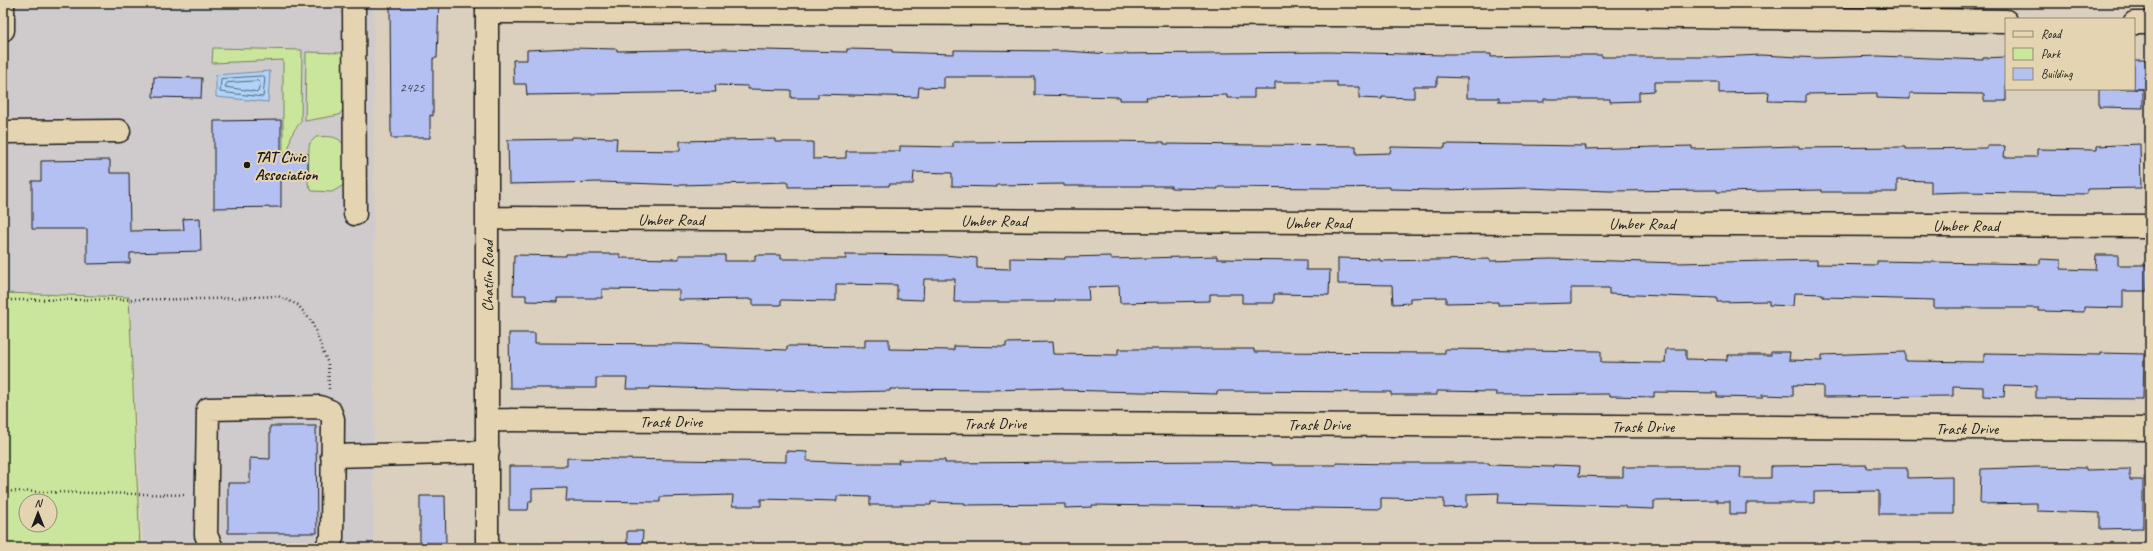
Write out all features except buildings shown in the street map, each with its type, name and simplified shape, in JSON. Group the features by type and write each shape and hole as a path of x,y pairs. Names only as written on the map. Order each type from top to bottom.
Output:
{"street":[{"path":"3,3 3,30"},
{"path":"354,3 355,214"},
{"path":"487,8 1599,10 2005,21"},
{"name":"Chatlin Road","path":"487,8 487,548"},
{"path":"2135,23 2150,23"},
{"path":"3,132 119,131"},
{"name":"Umber Road","path":"487,218 2150,226"},
{"path":"212,548 206,535 208,409 320,407 330,411 333,419 332,538 326,548"},
{"name":"Trask Drive","path":"488,420 2150,429"},
{"path":"332,456 488,452"}],"path":[{"path":"3,300 278,296 298,305 312,322 328,364 330,411"},
{"path":"3,491 207,495"}],"shaded area":[{"path":"3,3 374,3 374,548 144,548 129,297 3,293"}],"green space":[{"path":"1557,3 1704,3 1704,9 1557,5"},
{"path":"213,48 302,50 301,122 295,129 292,136 289,152 283,152 283,60 212,63"},
{"path":"306,52 345,53 345,107 339,115 305,121"},
{"path":"316,137 336,138 340,140 344,147 344,185 332,192 312,191 308,184 309,147 310,143"},
{"path":"3,293 129,297 140,548 3,548"}],"water":[{"path":"270,71 268,102 216,97 216,75"}],"place":[{"name":"TAT Civic Association","path":"247,165"}]}
